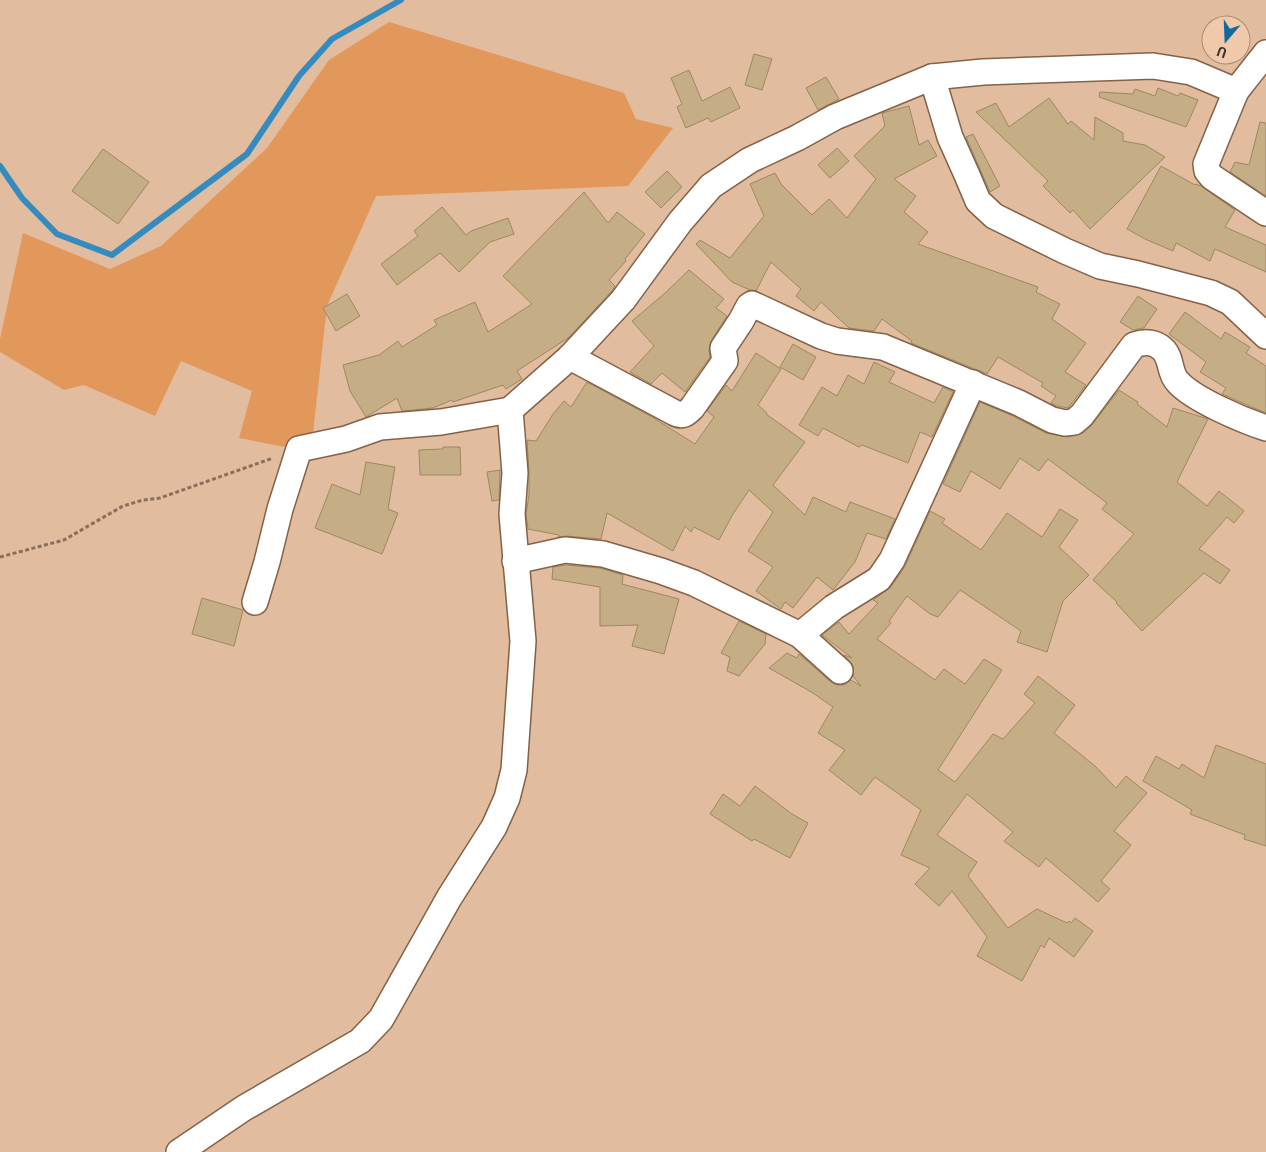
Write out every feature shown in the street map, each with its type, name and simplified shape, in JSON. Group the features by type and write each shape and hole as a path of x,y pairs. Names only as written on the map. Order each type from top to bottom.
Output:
{"street":[{"path":"1266,53 1236,91 1206,164 1207,171 1212,177 1266,213"},
{"path":"255,602 299,449 346,439 380,428 441,422 510,410 570,357 623,300 680,222 711,186 750,160 797,138 835,117 932,77 983,72 1153,66 1191,72 1236,91"},
{"path":"932,77 950,137 966,175 978,200 994,216 1100,266 1211,293 1230,302 1266,336"},
{"path":"570,357 679,416 692,408 725,361 723,348 752,304 821,336 837,341 883,347 973,383 1052,420 1065,423 1074,422 1082,415 1134,345 1146,342 1160,347 1169,356 1175,379 1184,389 1237,417 1266,428"},
{"path":"800,635 834,606 879,579 886,570 973,383"},
{"path":"179,1152 244,1108 360,1041 380,1019 449,898 494,827 507,798 514,770 523,641 512,514 514,473 510,410"},
{"path":"515,561 565,550 603,554 694,582 800,635 840,671"}],"path":[{"path":"0,557 64,540 123,506 143,500 160,498 299,449"}],"shaded area":[{"path":"389,22 624,93 636,119 673,128 628,186 376,196 327,306 311,452 239,438 252,391 181,361 155,416 84,385 64,390 0,352 0,339 23,233 110,269 161,246 267,148 329,60"}],"building":[{"path":"754,54 772,59 762,90 745,85"},
{"path":"689,70 702,101 730,87 740,108 711,122 708,118 686,128 677,107 682,104 671,78"},
{"path":"826,77 839,99 818,110 806,88"},
{"path":"1158,88 1178,96 1180,93 1198,100 1186,127 1099,97 1100,92 1133,94 1135,89 1155,96"},
{"path":"1049,98 1068,124 1071,121 1094,140 1095,117 1123,133 1123,141 1145,145 1165,157 1090,229 1073,210 1070,213 1043,186 1048,181 976,112 996,103 1009,127"},
{"path":"909,106 919,145 928,140 937,156 894,179 916,196 904,212 928,232 918,244 1038,287 1036,292 1060,304 1052,319 1086,343 1065,372 1086,385 1068,408 1051,403 1056,396 1041,386 1043,383 998,357 987,374 911,343 912,341 882,319 874,331 849,328 821,302 814,311 796,296 801,289 771,262 756,291 750,290 732,282 696,244 700,240 730,258 764,216 750,184 775,173 781,184 812,215 829,199 847,218 876,179 854,156 885,126 882,113"},
{"path":"1260,122 1266,123 1266,196 1230,172 1235,162 1249,165"},
{"path":"973,134 1000,186 990,192 966,137"},
{"path":"837,148 849,161 830,178 818,165"},
{"path":"103,149 149,182 118,224 72,191"},
{"path":"1161,166 1195,185 1201,186 1235,210 1225,227 1266,245 1266,272 1215,249 1210,261 1176,243 1173,251 1127,229"},
{"path":"667,171 682,187 661,208 645,192"},
{"path":"584,192 608,223 617,212 645,234 625,259 626,261 609,280 615,286 612,291 568,338 517,371 522,379 506,389 503,385 453,402 452,400 433,408 402,411 397,398 366,417 350,391 343,365 379,355 398,341 402,347 437,325 434,320 475,302 488,332 532,304 503,276"},
{"path":"442,207 466,235 471,231 508,218 514,234 490,242 459,272 440,253 397,285 381,264 418,236 414,231"},
{"path":"689,270 724,299 716,308 727,316 711,341 710,357 685,392 662,373 651,384 630,372 654,346 632,321"},
{"path":"347,294 360,316 336,331 323,308"},
{"path":"1138,296 1157,309 1144,328 1133,330 1120,322"},
{"path":"1185,312 1221,339 1225,332 1250,347 1246,353 1266,366 1266,413 1222,394 1226,388 1200,372 1206,362 1169,334"},
{"path":"793,344 816,357 803,380 780,367"},
{"path":"756,353 781,369 758,405 766,414 805,442 773,485 805,515 813,497 846,512 850,502 895,519 886,539 867,533 855,562 833,590 817,577 793,608 785,602 781,609 756,591 773,567 748,551 773,512 749,490 719,540 694,527 691,532 685,526 673,551 607,513 601,539 558,537 559,535 528,529 526,514 529,495 527,440 536,441 553,414 564,401 571,407 587,382 652,417 695,444 714,417 707,411 726,385 732,391"},
{"path":"874,362 895,372 889,382 934,403 943,387 953,392 932,437 920,432 908,463 862,445 859,447 823,428 818,436 799,425 822,387 837,396 848,375 864,384"},
{"path":"1119,390 1138,402 1137,404 1167,427 1173,408 1208,419 1177,482 1207,506 1219,491 1244,511 1234,523 1227,517 1199,549 1230,570 1220,584 1204,573 1142,631 1117,602 1093,580 1134,534 1102,509 1107,503 1048,459 1039,471 1020,458 1000,489 971,471 960,492 943,484 980,402 1046,433 1067,437 1083,433 1091,426"},
{"path":"443,447 460,447 461,475 420,475 419,450 443,449"},
{"path":"366,462 395,467 388,509 398,513 382,554 315,528 332,484 360,495"},
{"path":"500,470 499,500 492,501 487,472"},
{"path":"1060,509 1078,520 1059,547 1089,575 1063,601 1047,652 1017,642 1021,631 960,590 938,617 930,614 907,596 889,621 891,623 877,639 935,680 944,669 965,684 984,659 1002,670 938,770 955,782 993,734 1003,739 1035,703 1024,694 1038,676 1075,705 1054,733 1095,766 1116,788 1126,776 1147,793 1114,831 1131,845 1101,881 1110,889 1098,902 1046,858 1039,867 1004,841 1013,832 967,794 937,835 977,862 968,876 1008,928 1037,909 1067,923 1069,921 1071,923 1075,918 1093,931 1074,957 1049,938 1044,948 1041,945 1022,981 977,956 987,937 952,891 939,906 915,884 930,868 901,855 921,810 875,777 861,795 829,770 845,750 818,733 833,707 813,693 769,668 787,653 797,658 799,654 831,682 837,685 844,685 851,680 861,686 853,676 853,666 844,655 852,658 822,635 839,622 849,634 878,603 873,600 891,587 904,568 930,511 945,519 942,523 981,550 1007,513 1042,537"},
{"path":"566,565 600,568 623,575 622,584 679,599 664,654 632,646 638,625 600,626 600,587 552,579 553,567"},
{"path":"202,598 243,610 234,646 192,634"},
{"path":"739,621 766,634 765,644 739,676 727,671 730,657 721,653"},
{"path":"1216,745 1266,764 1266,846 1244,839 1245,835 1190,814 1192,810 1143,781 1156,756 1179,769 1182,764 1204,778"},
{"path":"755,786 792,814 808,823 790,858 754,839 752,841 710,814 723,794 740,806"}],"waterway":[{"path":"0,166 22,198 57,234 112,255 247,154 299,76 332,39 401,0"}]}
